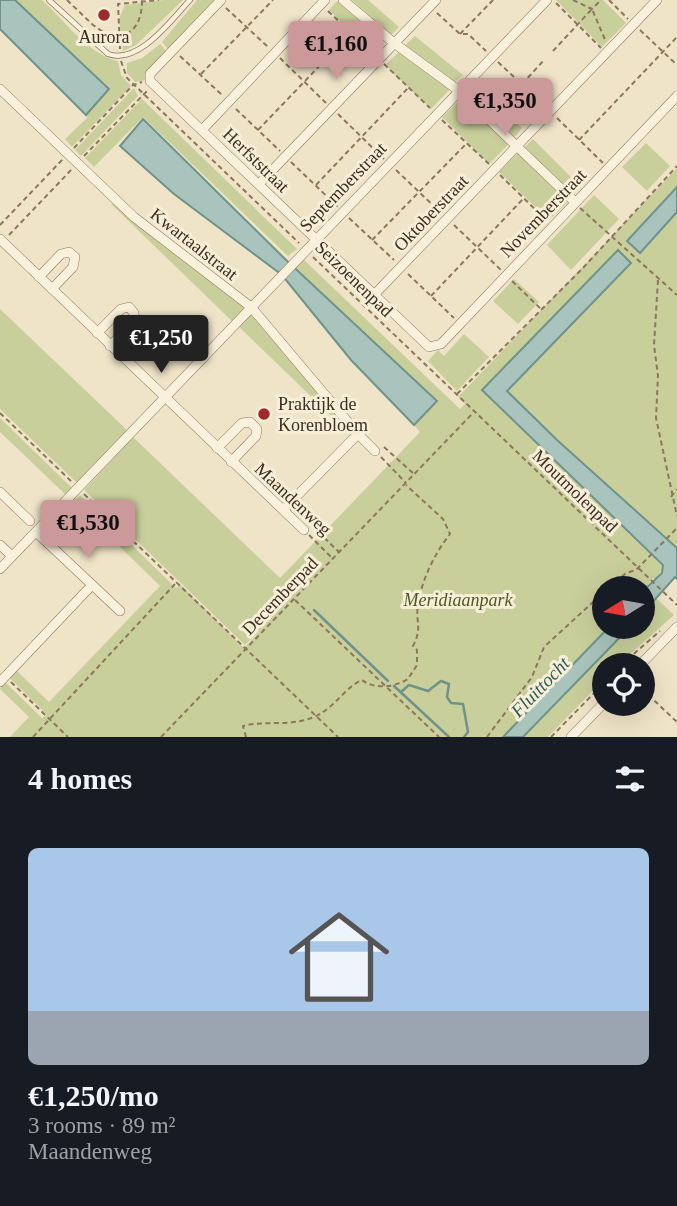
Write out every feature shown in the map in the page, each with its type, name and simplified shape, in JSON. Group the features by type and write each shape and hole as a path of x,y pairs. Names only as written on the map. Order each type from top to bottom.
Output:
{"street":[{"path":"202,130 325,0"},
{"path":"343,0 394,43 458,90 519,145 575,202"},
{"name":"Septemberstraat","path":"0,569 547,0"},
{"name":"Oktoberstraat","path":"373,296 657,0"},
{"path":"173,49 220,1"},
{"path":"259,184 433,3"},
{"name":"Herfststraat","path":"173,49 150,74 150,81 424,345 431,348"},
{"name":"Kwartaalstraat","path":"0,89 134,217 251,307 375,451"},
{"name":"Novemberstraat","path":"431,348 441,344 677,96"},
{"name":"Maandenweg","path":"0,239 304,530"},
{"path":"39,277 61,254 69,252 75,257 73,267 52,289"},
{"path":"97,333 121,309 128,307 134,313 135,321 110,346"},
{"name":"Maandenweg","path":"217,448 242,423 250,422 257,429 256,436 231,462"},
{"path":"284,509 358,433"},
{"path":"2,497 30,521"},
{"path":"36,532 120,611"},
{"path":"0,545 12,556"},
{"path":"3,679 92,585"},
{"path":"652,653 677,627"},
{"path":"571,737 592,715"}],"lane":[{"path":"49,0 108,54 120,56 142,48 190,0"}],"path":[{"path":"67,0 94,24 118,40 129,33 138,22 142,1"},
{"path":"118,2 159,0"},
{"path":"201,75 273,0"},
{"path":"460,34 493,0"},
{"path":"553,0 608,52"},
{"path":"573,0 592,9 608,52"},
{"path":"553,51 601,0"},
{"path":"609,0 677,65"},
{"path":"220,1 542,310"},
{"name":"Seizoenenpad","path":"118,2 118,40 127,78 457,395"},
{"path":"433,3 460,34 468,34 608,168"},
{"path":"89,30 94,24"},
{"path":"258,130 352,33"},
{"path":"579,140 677,37"},
{"path":"173,49 460,324"},
{"path":"522,84 545,59"},
{"path":"315,185 409,87"},
{"path":"372,240 466,143"},
{"path":"457,395 542,310 677,166"},
{"path":"431,296 524,198"},
{"path":"575,202 677,295"},
{"path":"658,280 654,345 658,376 656,418 677,516"},
{"name":"Moutmolenpad","path":"457,395 677,605"},
{"name":"Decemberpad","path":"161,737 474,411"},
{"path":"0,412 338,737"},
{"path":"246,737 243,726 258,722 294,724 316,716 344,696 349,686 362,680 371,687 405,682 417,665 416,650 413,646 420,632 417,607 431,566 450,534 443,519 375,451"},
{"path":"671,497 677,489"},
{"path":"623,576 638,568 677,528"},
{"name":"Maandenweg","path":"304,530 333,559"},
{"path":"33,737 176,582"},
{"path":"294,599 439,737"},
{"path":"487,737 531,677 544,647 592,603"},
{"path":"635,653 661,631"},
{"path":"3,679 68,737"},
{"path":"551,737 592,695"},
{"path":"655,702 677,723"}],"green space":[{"path":"15,0 42,0 77,36 97,52 118,61 121,75 131,86 72,147 65,139 87,118 86,115 108,89"},
{"path":"183,0 136,45 123,51 119,19 125,5"},
{"path":"197,0 214,0 168,49 162,42"},
{"path":"352,0 368,0 399,27 391,35"},
{"path":"556,0 603,0 626,23 602,47"},
{"path":"337,1 384,42 373,53 329,10"},
{"path":"415,36 463,75 454,83 405,45"},
{"path":"160,44 167,52 147,72 146,80 135,82 127,73 127,63 142,58"},
{"path":"399,52 450,89 431,109 385,65"},
{"path":"476,85 522,128 515,137 467,92"},
{"path":"134,88 138,96 81,156 75,150"},
{"path":"142,99 297,249 288,256 143,117 94,167 85,158"},
{"path":"461,99 510,143 489,164 442,117"},
{"path":"533,139 581,187 573,195 525,147"},
{"path":"646,143 670,166 647,191 622,167"},
{"path":"520,151 568,202 549,220 499,172"},
{"name":"Meridiaanpark","path":"677,168 677,552 655,579 655,576 592,576 592,639 597,639 503,737 10,737 29,717 0,689 4,681 42,718 47,715 8,676 15,669 49,702 160,586 73,501 80,495 176,588 180,584 244,648 267,624 245,645 84,490 133,437 280,578 420,432 414,425 437,401 294,267 302,258 460,409 465,404 458,397"},
{"path":"594,195 619,219 571,270 547,245"},
{"path":"114,203 243,305 243,310 234,323 111,204"},
{"path":"514,279 539,302 518,324 493,301"},
{"path":"0,309 127,430 77,483 0,409"},
{"path":"250,314 350,429 347,431 237,325"},
{"path":"464,334 489,357 457,391 428,361 438,350 444,356"},
{"path":"0,418 72,488 65,494 0,432"},
{"path":"655,597 674,615 655,632"},
{"path":"619,639 647,639 631,653 605,653"},
{"path":"592,667 592,691 548,737 523,737"}],"water":[{"path":"0,0 15,0 109,89 86,115 0,29"},
{"path":"143,119 284,258 437,401 414,425 351,360 282,275 174,194 120,146"},
{"path":"677,187 677,212 640,253 627,241"},
{"path":"618,250 631,263 507,391 677,548 677,579 675,577 655,599 655,580 662,573 663,565 482,390"},
{"path":"597,639 618,639 605,653 592,653 592,666 523,737 503,737"}],"waterway":[{"path":"314,610 388,681"},
{"path":"401,692 409,685 428,691 441,681 449,684 447,697 451,703 463,704 468,732 464,737"},
{"path":"394,686 449,737"}],"place":[{"name":"Aurora","path":"104,15"},
{"name":"Praktijk de Korenbloem","path":"264,414"}],"water label":[{"name":"Fluittocht","path":"540,687"}]}
